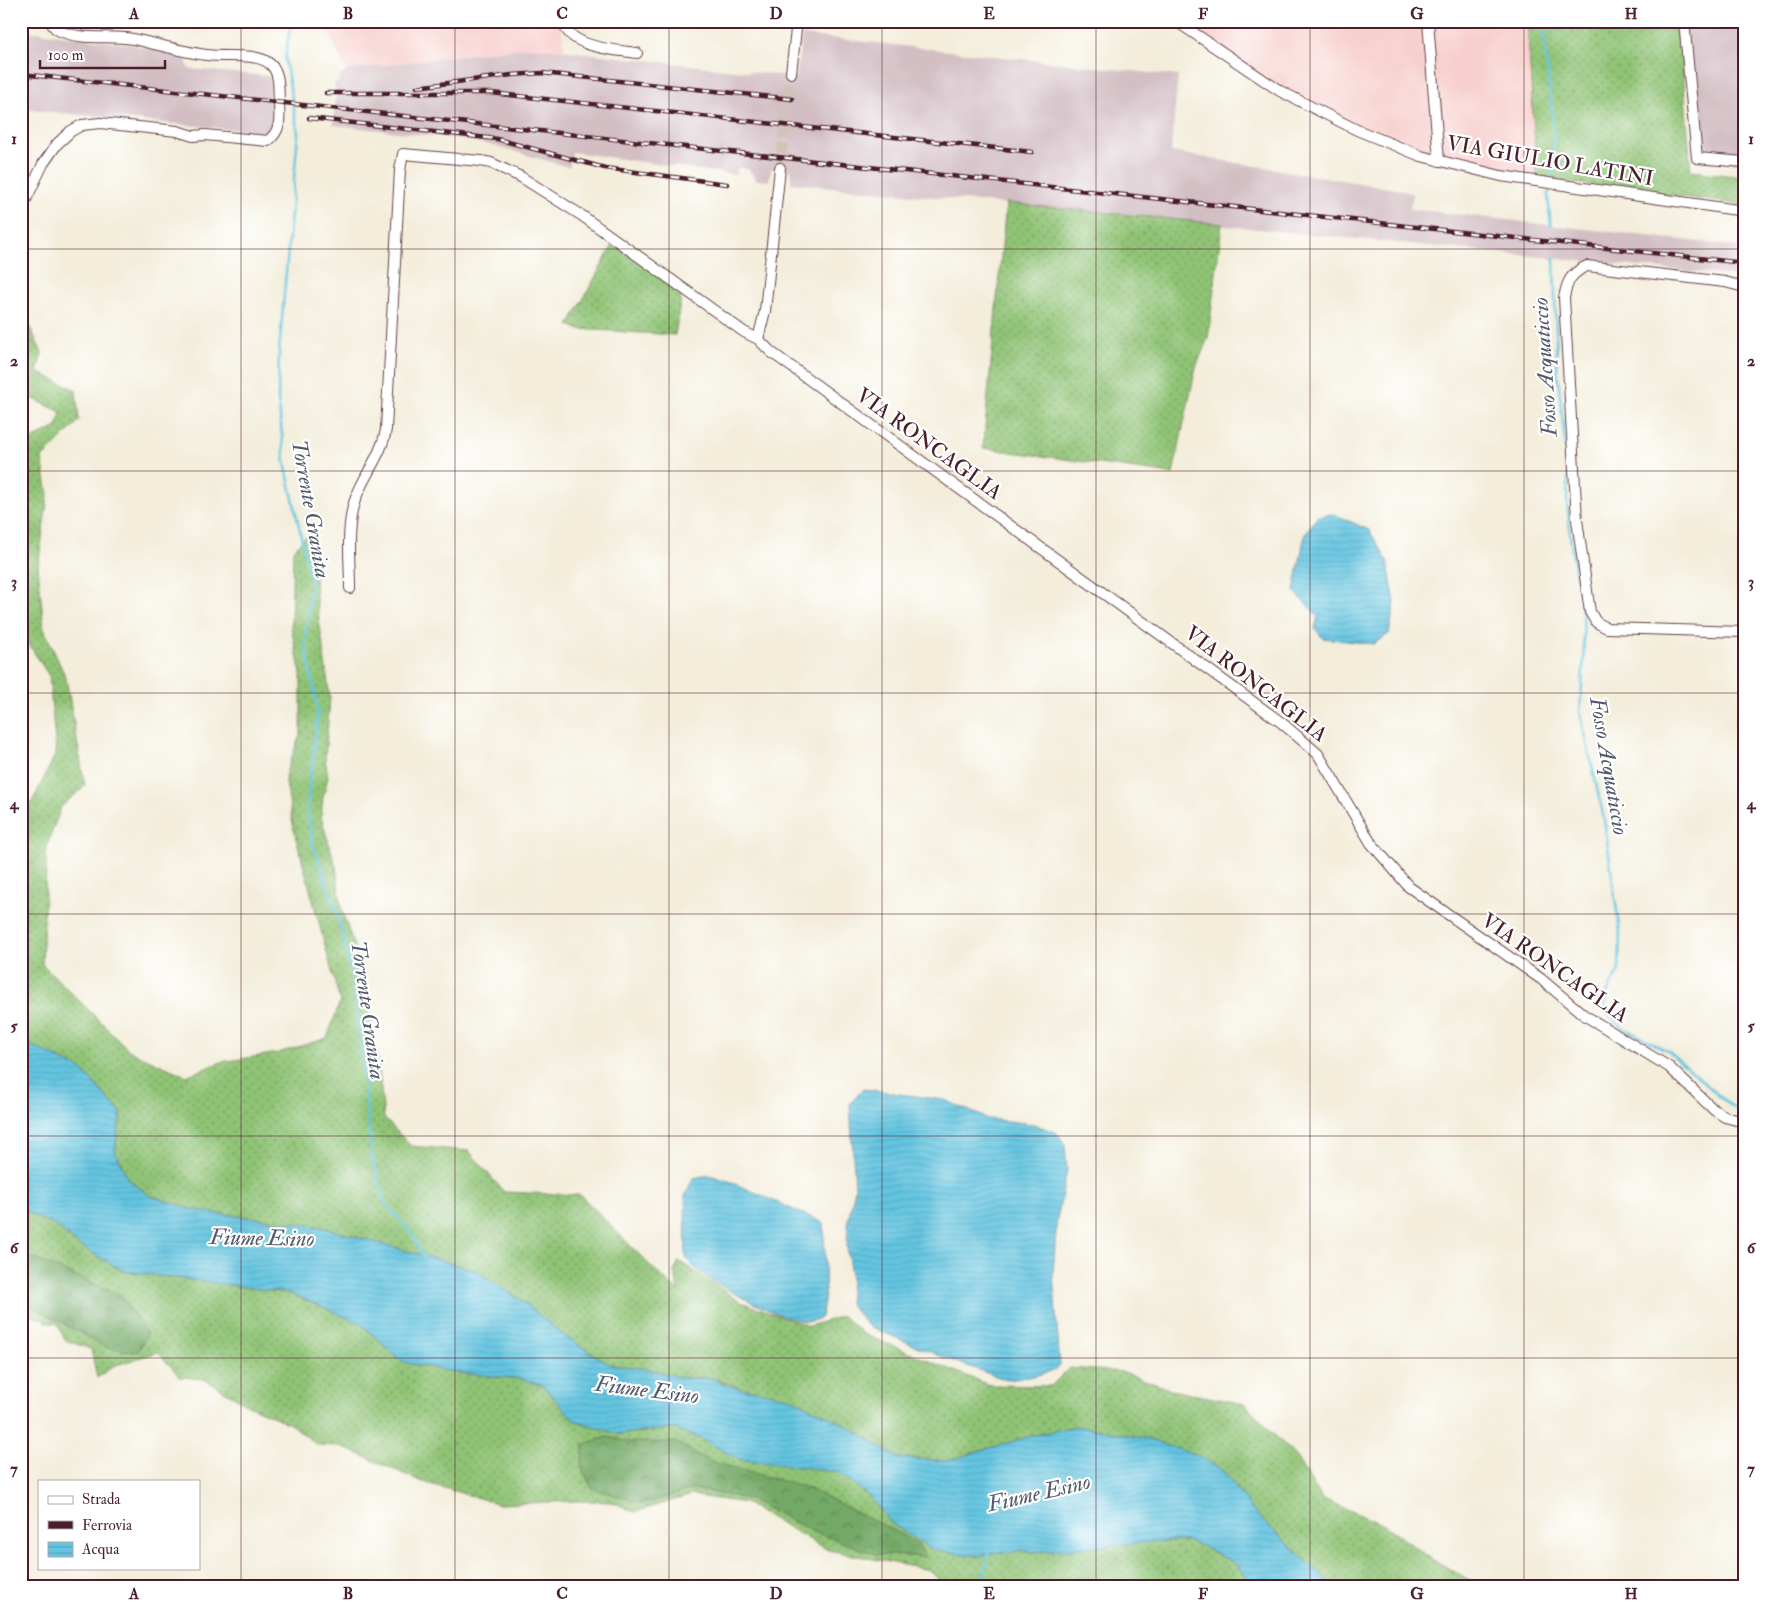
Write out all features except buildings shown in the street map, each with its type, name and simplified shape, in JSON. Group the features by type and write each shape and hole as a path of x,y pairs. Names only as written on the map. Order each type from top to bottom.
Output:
{"street":[{"path":"21,210 43,164 57,144 71,131 82,125 100,123 177,131 193,136 205,135 268,141 275,136 280,121 277,75 270,64 255,56 234,58 208,55 134,39 70,33 58,30 50,21"},
{"path":"563,21 576,39 593,46 637,53"},
{"path":"791,73 797,21"},
{"name":"VIA GIULIO LATINI","path":"1176,21 1280,91 1357,130 1439,161 1501,176 1744,211"},
{"path":"1428,21 1439,161"},
{"path":"1684,21 1697,158 1744,162"},
{"name":"VIA RONCAGLIA","path":"350,588 351,513 361,485 382,444 386,429 400,170 403,154 491,164 520,177 581,215 758,339 787,364 1282,723 1318,754 1370,843 1409,887 1541,979 1584,1015 1669,1067 1714,1110 1725,1117 1741,1122"},
{"path":"758,339 765,311 780,168"},
{"path":"1744,287 1725,282 1587,266 1573,272 1566,285 1564,298 1578,520 1590,612 1596,622 1612,629 1744,632"}],"shaded area":[{"path":"326,21 561,21 564,51 532,48 347,70 326,28"},
{"path":"1176,21 1527,21 1538,181 1468,168 1327,116"},
{"path":"1682,21 1744,21 1744,164 1697,158"},
{"path":"21,30 130,44 185,57 189,69 270,76 274,127 270,133 31,110 21,102"},
{"path":"802,35 1178,76 1171,152 1401,190 1413,194 1410,209 1744,247 1744,277 791,183 791,170 771,169 769,181 757,180 748,169 738,167 736,175 572,152 569,167 491,145 455,138 333,125 336,93 334,83 338,83 340,77 347,70 532,47 796,77"}],"green space":[{"path":"1527,21 1679,21 1691,171 1744,177 1744,205 1537,178"},
{"path":"1006,203 1222,224 1208,338 1196,367 1173,474 983,448"},
{"path":"614,243 682,291 675,335 578,329 569,325"},
{"path":"21,308 42,353 37,372 76,390 79,421 42,458 48,495 38,567 44,629 66,678 85,786 61,807 47,846 42,964 130,1051 186,1076 221,1062 278,1053 327,1038 340,1002 293,826 285,776 301,732 301,674 291,627 293,550 313,529 316,597 330,698 325,758 328,777 321,817 336,867 342,911 361,966 377,1051 384,1118 411,1146 469,1151 504,1192 580,1195 679,1292 674,1272 679,1261 741,1302 809,1326 843,1316 863,1334 989,1385 1051,1386 1069,1368 1124,1372 1171,1390 1245,1404 1296,1457 1321,1498 1386,1526 1433,1560 1481,1586 1333,1586 1255,1513 1222,1470 1144,1438 1076,1426 1027,1437 947,1461 898,1458 846,1425 711,1378 684,1378 648,1369 611,1365 560,1333 525,1303 475,1270 317,1226 199,1211 150,1196 128,1179 115,1150 121,1113 81,1069 21,1041 21,825 56,753 49,676 21,632 21,543 29,510 21,490 21,444 57,427 61,412 29,397 21,380"},
{"path":"21,1209 58,1227 77,1244 123,1271 289,1293 360,1323 402,1362 460,1373 522,1379 543,1386 574,1420 618,1434 675,1429 704,1440 806,1467 838,1472 870,1497 892,1524 978,1556 1023,1550 1034,1552 1138,1543 1187,1541 1205,1547 1237,1565 1255,1586 945,1586 929,1570 828,1550 745,1503 691,1495 635,1512 613,1502 578,1501 499,1504 420,1481 340,1446 318,1445 290,1424 246,1404 204,1379 180,1377 158,1352 113,1366 97,1378 91,1349 65,1340 57,1323 50,1323 21,1311"},
{"path":"21,1253 121,1295 147,1334 138,1352 107,1348 21,1300"},
{"path":"607,1437 631,1442 676,1442 709,1461 808,1488 918,1543 925,1557 875,1554 814,1532 749,1499 693,1489 643,1504 592,1488 581,1467 584,1444"}],"water":[{"path":"1334,514 1369,530 1387,560 1395,602 1389,634 1373,644 1323,638 1315,629 1318,616 1294,591 1305,534 1318,516"},
{"name":"Fiume Esino","path":"21,1041 81,1069 121,1113 115,1150 128,1179 150,1196 199,1211 317,1226 475,1270 525,1303 560,1333 611,1365 648,1369 684,1378 711,1378 729,1386 789,1397 846,1425 898,1458 947,1461 1027,1437 1076,1426 1144,1438 1199,1456 1222,1470 1255,1513 1333,1586 1255,1586 1237,1565 1205,1547 1187,1541 1138,1543 1034,1552 1023,1550 978,1556 933,1550 892,1524 870,1497 838,1472 738,1459 704,1440 675,1429 618,1434 574,1420 543,1386 522,1379 460,1373 402,1362 360,1323 289,1293 123,1271 77,1244 58,1227 21,1209"},
{"path":"863,1089 945,1100 988,1119 1034,1124 1057,1133 1065,1145 1067,1170 1057,1219 1053,1274 1060,1365 1055,1370 1034,1376 1007,1380 945,1358 868,1326 849,1304 851,1277 847,1247 848,1220 855,1189 850,1104"},
{"path":"709,1175 729,1181 824,1223 825,1294 821,1317 812,1321 801,1321 786,1317 718,1284 705,1276 688,1261 686,1258 685,1196 693,1178"}],"waterway":[{"name":"Torrente Granita","path":"291,21 285,59 298,133 279,353 278,399 285,462 311,582 305,642 318,711 307,808 312,841 341,926 353,980 372,1157 385,1203 412,1234 423,1257"},
{"name":"Fosso Acquaticcio","path":"1543,21 1553,123 1554,144 1551,182"},
{"name":"Fosso Acquaticcio","path":"1550,187 1548,196 1551,227"},
{"name":"Fosso Acquaticcio","path":"1554,258 1557,367 1568,473 1567,500 1571,544 1583,616 1584,656 1580,712 1604,819 1620,933 1619,970 1606,995 1604,1010 1622,1027 1668,1051 1731,1106 1742,1113 1744,1118"},
{"path":"981,1586 989,1553"}],"tunnel":[{"path":"780,168 791,73"}],"railway":[{"path":"417,87 542,73 792,99"},
{"path":"21,74 1744,263"},
{"path":"326,93 491,93 1032,152"},
{"path":"309,118 497,139 605,168 727,184"}]}
